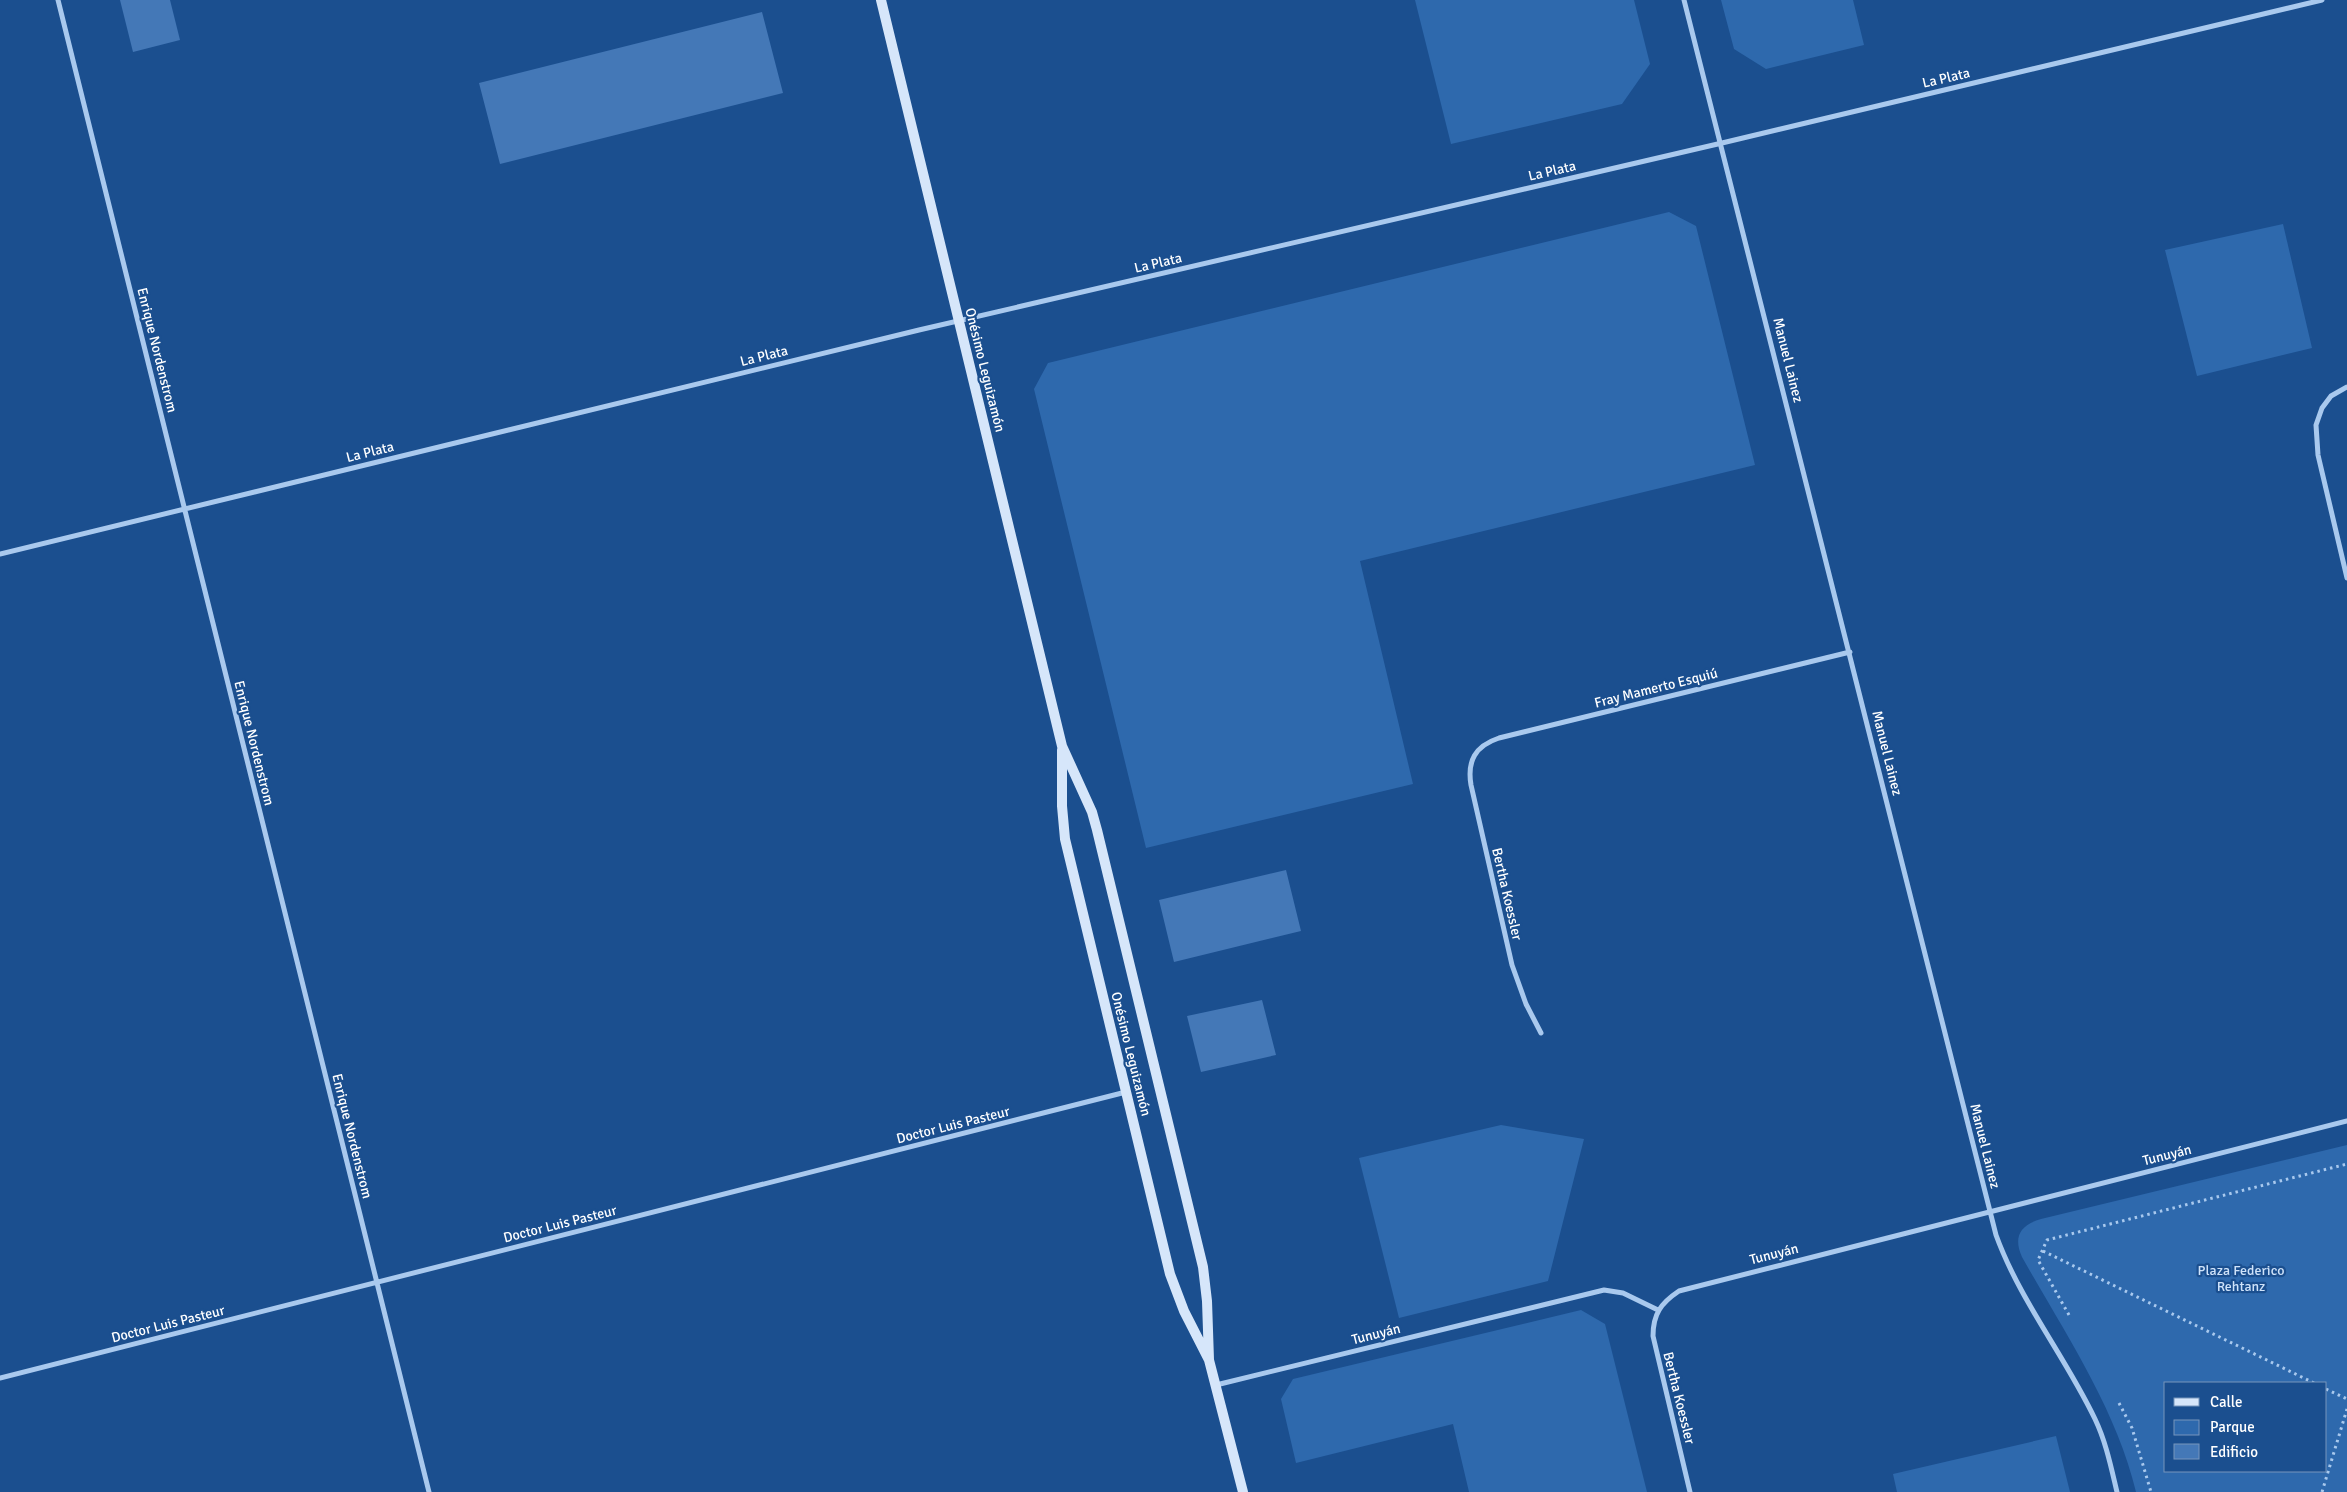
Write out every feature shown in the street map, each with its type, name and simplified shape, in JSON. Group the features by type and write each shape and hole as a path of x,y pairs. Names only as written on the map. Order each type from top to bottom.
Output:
{"street":[{"name":"Enrique Nordenstrom","path":"58,0 429,1492"},
{"name":"Onésimo Leguizamón","path":"881,0 1062,746 1092,812 1097,830 1200,1257 1207,1301 1209,1360"},
{"name":"Manuel Lainez","path":"1684,0 1722,143 1990,1212 2005,1260 2096,1420 2106,1446 2117,1492"},
{"name":"La Plata","path":"0,554 959,321 1722,143 2322,0"},
{"path":"2347,387 2332,396 2322,408 2316,425 2318,455 2347,578"},
{"name":"Fray Mamerto Esquiú","path":"1473,756 1478,748 1499,738 1850,652"},
{"name":"Onésimo Leguizamón","path":"1062,746 1062,806 1065,840 1176,1294 1209,1360 1242,1492"},
{"name":"Bertha Koessler","path":"1473,756 1469,766 1471,785 1512,965 1526,1004 1541,1033"},
{"name":"Doctor Luis Pasteur","path":"0,1378 1127,1092"},
{"name":"Tunuyán","path":"1216,1386 1594,1292 1613,1290 1658,1310 1679,1291 1693,1286 2347,1121"},
{"name":"Bertha Koessler","path":"1658,1310 1653,1322 1655,1349 1690,1492"}],"path":[{"path":"2038,1260 2047,1240 2347,1164"},
{"path":"2043,1251 2312,1382"},
{"path":"2327,1390 2347,1400"},
{"path":"2322,1492 2347,1408"}],"green space":[{"path":"1415,0 1634,0 1650,64 1622,104 1451,144"},
{"path":"1721,0 1853,0 1864,45 1766,69 1734,49"},
{"path":"1669,212 1696,226 1755,465 1360,561 1413,784 1146,848 1034,389 1048,363"},
{"path":"2283,224 2312,348 2197,376 2165,250"},
{"path":"1501,1125 1584,1139 1548,1281 1399,1318 1359,1158"},
{"name":"Plaza Federico Rehtanz","path":"2347,1145 2347,1492 2136,1492 2116,1430 2102,1401 2019,1250 2020,1233 2023,1228 2034,1222"},
{"path":"1581,1310 1605,1324 1647,1492 1469,1492 1453,1424 1296,1463 1281,1399 1293,1379"},
{"path":"2056,1436 2070,1492 1897,1492 1893,1474"}],"building":[{"path":"120,0 170,0 180,40 133,52"},
{"path":"762,12 783,93 500,164 479,83"},
{"path":"1286,870 1301,931 1174,962 1159,900"},
{"path":"1262,1000 1276,1055 1201,1072 1187,1016"}]}
